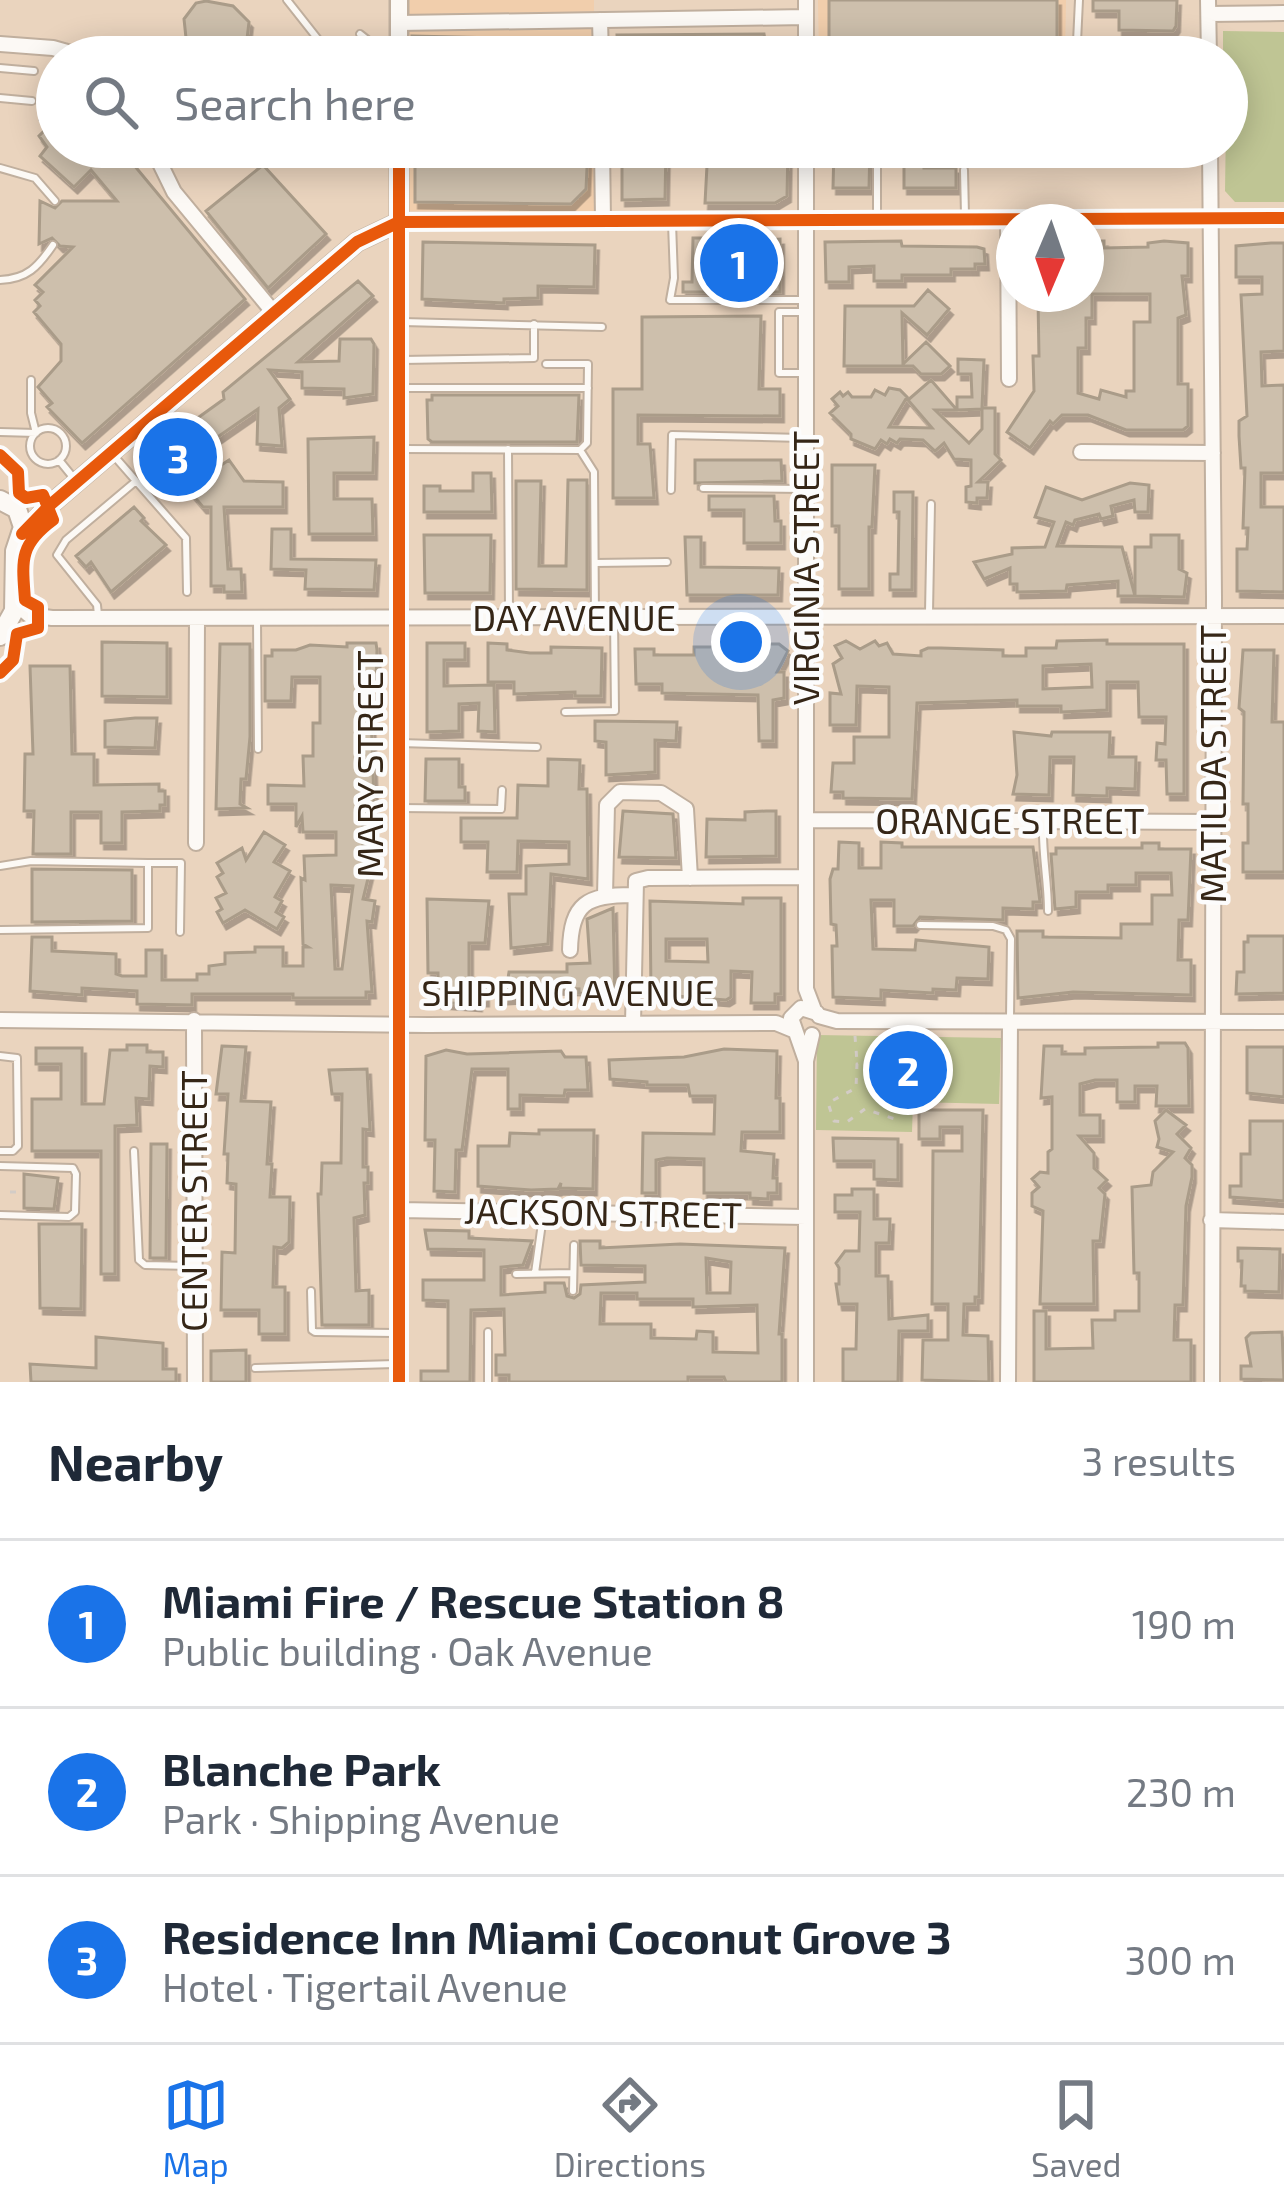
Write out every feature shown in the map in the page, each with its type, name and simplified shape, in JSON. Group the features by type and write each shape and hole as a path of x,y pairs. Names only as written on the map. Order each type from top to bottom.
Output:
{"main road":[{"path":"0,485 23,521 15,551 13,617 2,631"}],"street":[{"path":"399,0 399,36"},
{"path":"806,0 806,36"},
{"path":"1209,7 1284,14"},
{"path":"399,23 806,17"},
{"path":"600,20 600,36"},
{"path":"0,44 36,46"},
{"path":"162,168 174,192 274,313"},
{"name":"MARY STREET","path":"399,168 399,1382"},
{"path":"602,168 603,220"},
{"name":"VIRGINIA STREET","path":"806,168 806,1022"},
{"name":"MATILDA STREET","path":"1210,168 1211,1382"},
{"path":"1104,219 1284,218"},
{"path":"22,534 76,482 362,239 399,222 996,219"},
{"path":"362,239 399,252"},
{"path":"1009,312 1009,379"},
{"path":"1081,452 1213,452"},
{"path":"10,504 50,505"},
{"name":"DAY AVENUE","path":"14,602 34,617 98,618 1284,616"},
{"path":"196,843 197,619"},
{"path":"605,896 605,812 612,796 628,791 655,791 682,805 690,817 690,878"},
{"name":"ORANGE STREET","path":"806,820 1213,822"},
{"path":"633,1024 634,884 640,879 806,877"},
{"path":"570,950 576,912 605,896 632,896"},
{"name":"SHIPPING AVENUE","path":"0,1020 806,1022"},
{"name":"CENTER STREET","path":"194,1020 194,1382"},
{"path":"1008,1382 1010,1021"},
{"path":"806,1382 806,1022 1284,1022"},
{"name":"JACKSON STREET","path":"400,1210 806,1217"},
{"path":"1211,1220 1284,1222"}],"lane":[{"path":"286,0 315,36"},
{"path":"1077,36 1079,0"},
{"path":"0,68 34,71"},
{"path":"0,98 32,101"},
{"path":"0,168 35,178 55,201"},
{"path":"877,219 878,168"},
{"path":"964,170 964,219"},
{"path":"672,220 670,300 806,306"},
{"path":"0,280 22,278 53,245"},
{"path":"806,306 778,312 779,373 806,374"},
{"path":"399,322 602,327"},
{"path":"399,360 534,358 534,324"},
{"path":"399,449 580,450 587,442 588,364 546,364"},
{"path":"0,432 36,433 46,428 61,433 66,448 59,460 48,464 34,457 31,444 36,433 31,380"},
{"path":"399,388 588,388"},
{"path":"671,490 672,435 806,439"},
{"path":"508,449 509,618"},
{"path":"580,450 594,472 595,618"},
{"path":"111,453 186,538 187,592"},
{"path":"59,460 76,482"},
{"path":"98,618 97,605 57,554 66,540 136,481"},
{"path":"703,488 806,489"},
{"path":"929,617 931,504"},
{"path":"595,563 668,562"},
{"path":"565,712 615,711 614,618"},
{"path":"257,619 258,749"},
{"path":"400,743 537,747"},
{"path":"400,808 501,809 502,790"},
{"path":"1043,822 1048,911"},
{"path":"0,866 31,861 181,863 180,932"},
{"path":"0,930 148,928 148,863"},
{"path":"920,925 1006,930 1011,939 1010,1021"},
{"path":"0,1056 17,1058 18,1146 14,1151 0,1151"},
{"path":"134,1151 139,1260 145,1265 194,1266"},
{"path":"0,1166 73,1168 76,1174 75,1212 69,1217 0,1215"},
{"path":"536,1273 544,1212"},
{"path":"573,1291 574,1245"},
{"path":"516,1274 573,1273"},
{"path":"311,1291 315,1332 399,1333"},
{"path":"488,1332 488,1382"},
{"path":"255,1368 399,1364"}],"path":[{"path":"855,1036 856,1088 829,1102 829,1115 836,1122 847,1122 866,1109 890,1119 900,1117 910,1099 926,1098 936,1086 932,1074 907,1072"},
{"path":"857,1064 880,1064 899,1047 910,1054 914,1069"},
{"path":"10,1192 20,1192"}],"shaded area":[{"path":"407,0 594,0 594,36 408,36"},
{"path":"818,0 1066,0 1065,36 819,36"},
{"path":"408,168 594,168 594,212 409,211"}],"green space":[{"path":"1223,31 1284,32 1284,202 1235,202 1225,191 1225,168 1248,168 1248,36 1223,36"},
{"path":"817,1035 1001,1038 999,1104 913,1102 912,1132 816,1130"}],"building":[{"path":"829,0 1057,0 1057,36 829,36"},
{"path":"1093,0 1177,0 1176,26 1173,31 1119,30 1119,11 1093,11"},
{"path":"196,3 233,6 249,22 247,36 186,36 184,19"},
{"path":"764,34 764,36 617,36"},
{"path":"53,168 136,168 245,299 82,443 47,407 52,403 38,387 61,361 61,344 34,312 40,306 35,300 43,292 35,285 73,247 60,246 52,238 39,244 40,201 55,208 62,201 117,201 91,170 74,187"},
{"path":"259,168 266,168 326,234 268,288 206,211"},
{"path":"415,168 587,168 586,189 571,204 415,202"},
{"path":"622,168 666,168 665,199 622,200"},
{"path":"707,168 788,168 787,196 775,203 705,203"},
{"path":"833,168 869,168 869,188 833,188"},
{"path":"904,168 956,168 956,188 904,188"},
{"path":"693,238 717,238 717,243 780,239 780,292 683,292 683,282 692,282"},
{"path":"901,241 902,246 977,247 984,249 985,264 951,269 951,275 902,275 902,281 874,281 874,266 849,267 849,282 826,282 825,242"},
{"path":"423,242 595,245 594,287 538,286 538,298 504,299 504,303 422,299"},
{"path":"1188,243 1188,276 1182,276 1186,315 1178,318 1178,384 1188,384 1188,426 1183,430 1126,430 1088,415 1062,415 1053,424 1050,421 1030,448 1007,432 1034,391 1033,356 1039,356 1038,312 1092,312 1092,318 1086,318 1086,348 1078,348 1078,393 1099,399 1101,390 1126,397 1126,391 1134,391 1134,322 1150,322 1150,294 1104,294 1104,248"},
{"path":"1284,243 1284,351 1261,352 1262,386 1284,385 1284,473 1261,473 1261,507 1284,507 1284,592 1237,591 1237,549 1247,549 1248,528 1243,528 1245,468 1241,468 1239,436 1239,421 1247,416 1241,295 1262,294 1262,277 1236,277 1236,246"},
{"path":"358,281 373,296 298,362 339,361 340,339 371,339 373,394 344,398 344,389 302,388 302,372 269,370 290,399 279,408 282,446 257,444 258,409 193,454 209,473 229,460 244,481 283,482 283,507 224,507 228,569 241,569 242,592 224,592 224,586 211,586 211,507 203,507 157,452"},
{"path":"928,290 949,309 927,335 902,313 903,364 926,342 950,366 941,374 921,374 913,366 844,366 845,306 914,306"},
{"path":"761,316 759,389 780,389 780,416 638,415 638,444 650,444 654,498 613,498 613,389 642,389 642,317"},
{"path":"958,359 984,360 982,408 995,408 995,454 1001,460 978,482 988,482 987,498 977,498 977,503 966,502 971,460 954,459 944,443 935,451 923,440 900,439 897,443 890,439 887,444 881,440 875,449 851,439 830,413 838,406 832,399 840,392 871,397 875,390 885,395 889,388 907,397 889,427 932,428 908,400 931,380 957,410 957,397 972,397 971,374 958,374","holes":["982,409 982,429 969,443 935,410"]},
{"path":"432,395 579,395 577,442 432,442 428,439 427,400"},
{"path":"374,437 373,473 334,473 334,499 372,499 373,534 309,534 308,439"},
{"path":"695,460 781,460 782,481 695,483"},
{"path":"832,465 875,465 869,589 839,589"},
{"path":"473,473 491,473 492,512 424,512 424,486 473,491"},
{"path":"568,480 587,480 587,590 516,589 516,481 541,481 539,566 566,566"},
{"path":"1130,483 1149,485 1148,512 1135,512 1134,500 1111,506 1113,516 1101,519 1099,514 1075,520 1073,525 1066,522 1057,546 1122,547 1135,596 1118,596 1118,581 1067,585 1066,591 1017,592 1017,584 1010,584 1010,568 984,579 974,562 1012,554 1012,548 1045,547 1054,522 1035,517 1046,487 1082,500"},
{"path":"894,492 913,492 912,590 890,590 890,574 898,574 899,512 894,512"},
{"path":"709,496 774,496 781,543 744,543 744,510 709,510"},
{"path":"134,507 144,518 141,521 166,545 111,592 91,562 86,567 76,556"},
{"path":"272,529 291,529 291,559 376,560 374,590 305,589 306,570 271,569"},
{"path":"424,535 491,535 490,593 425,593"},
{"path":"1151,535 1179,535 1179,569 1187,573 1184,597 1135,596 1135,547 1151,547"},
{"path":"685,537 701,537 701,567 779,568 778,595 687,595"},
{"path":"846,641 860,649 875,641 879,646 887,643 893,654 921,656 928,648 941,648 1003,650 1003,656 1026,656 1026,648 1056,648 1057,641 1184,644 1184,794 1167,794 1166,760 1156,760 1157,743 1165,744 1166,717 1139,717 1138,682 1107,682 1107,710 1061,712 1061,706 1017,706 1017,700 917,703 912,799 843,798 843,792 831,792 833,763 854,763 854,737 889,737 889,687 857,686 856,725 830,725 830,693 841,694 833,664 842,658 835,646","holes":["1091,664 1092,687 1043,689 1043,666"]},
{"path":"102,642 167,643 167,697 102,696"},
{"path":"347,643 376,643 377,650 376,681 370,681 374,802 372,809 363,810 363,860 371,866 363,899 375,901 372,922 367,921 372,992 366,992 366,998 192,994 192,1005 137,1004 137,991 82,988 82,995 30,991 32,937 52,937 52,951 116,954 116,974 122,976 146,976 146,950 162,950 162,980 197,980 197,974 209,974 209,966 225,964 225,953 255,952 255,947 283,947 283,966 303,966 303,947 308,947 303,944 304,856 336,855 336,832 303,832 302,816 296,827 296,804 268,804 268,785 304,786 303,756 313,756 313,723 320,723 320,677 292,677 291,701 265,701 265,656 272,656 272,650 310,645 347,647","holes":["331,885 353,886 342,969 335,969"]},
{"path":"427,643 465,643 465,660 444,660 444,686 494,685 495,732 478,731 479,703 459,704 459,731 427,732"},
{"path":"488,643 530,653 551,653 551,647 602,648 601,696 514,694 514,682 488,682"},
{"path":"220,644 250,644 250,737 240,804 247,808 216,809"},
{"path":"779,644 788,651 777,672 784,672 784,698 773,700 773,741 759,741 758,695 662,693 662,684 636,684 635,649 654,649 654,655 694,655 694,647"},
{"path":"1243,650 1274,650 1272,722 1284,722 1284,872 1243,872 1248,804 1243,804 1244,712 1239,708"},
{"path":"30,666 70,666 72,754 94,754 94,785 159,784 159,791 165,791 160,811 122,812 122,843 101,843 101,812 71,812 71,854 33,854 34,811 24,811 25,754 33,754"},
{"path":"157,718 155,748 105,747 105,721"},
{"path":"595,721 677,722 676,741 655,740 655,772 606,775 606,742 595,741"},
{"path":"1014,732 1051,736 1052,732 1110,732 1109,757 1136,757 1135,789 1107,788 1107,796 1073,795 1074,757 1050,757 1049,795 1013,794 1017,775"},
{"path":"426,759 459,759 459,787 465,787 465,801 425,801"},
{"path":"548,759 580,760 579,789 587,789 588,879 551,874 548,944 511,948 509,894 526,894 526,866 569,864 569,842 518,841 517,872 487,872 488,842 461,842 461,818 517,818 518,785 548,786"},
{"path":"623,811 673,814 676,858 619,857"},
{"path":"776,811 776,856 706,857 707,819 745,820 745,812"},
{"path":"264,832 285,845 274,862 290,871 275,897 282,901 276,912 284,917 277,929 245,910 223,923 216,898 226,893 217,877 223,873 217,863 242,848 246,860"},
{"path":"839,842 859,843 859,868 881,868 881,842 902,843 902,847 1033,847 1040,902 1033,902 1033,909 1003,908 1003,920 920,917 913,926 894,926 894,900 871,900 873,949 915,950 916,940 989,947 988,979 957,978 956,990 933,989 933,993 881,990 881,999 833,997 832,946 837,946 836,925 831,924 830,879 833,869 838,869"},
{"path":"1142,843 1159,843 1159,849 1191,849 1188,920 1179,920 1178,960 1191,960 1191,995 1073,992 1018,998 1017,931 1043,931 1043,937 1121,938 1121,924 1152,924 1152,895 1172,895 1171,873 1136,873 1136,885 1108,885 1108,892 1076,892 1076,907 1055,909 1051,854 1056,854 1056,848 1142,848"},
{"path":"32,869 132,870 132,921 32,922"},
{"path":"743,898 781,898 781,994 775,994 775,1003 751,1003 752,972 731,971 731,997 726,1000 651,994 650,901 743,904","holes":["666,939 707,939 708,962 666,961"]},
{"path":"427,899 489,901 485,943 469,943 469,987 485,987 485,1000 478,1000 478,1005 438,1002 438,973 428,973"},
{"path":"613,908 615,1001 595,1000 595,994 579,993 579,989 522,987 522,997 505,998 509,972 567,972 567,964 590,963 587,919"},
{"path":"1248,936 1284,936 1284,993 1236,994"},
{"path":"1158,1043 1185,1043 1188,1048 1189,1106 1156,1106 1157,1086 1135,1086 1135,1102 1117,1102 1117,1080 1080,1084 1080,1115 1100,1115 1100,1136 1079,1136 1094,1153 1094,1168 1107,1180 1099,1188 1105,1194 1100,1241 1093,1241 1094,1304 1040,1304 1043,1211 1032,1206 1032,1193 1039,1187 1032,1179 1040,1172 1048,1173 1052,1149 1052,1097 1041,1098 1044,1046 1062,1046 1062,1054 1085,1054 1085,1048 1158,1047"},
{"path":"127,1045 147,1045 147,1052 163,1052 163,1067 150,1066 149,1099 136,1098 137,1125 115,1126 115,1274 101,1274 101,1151 32,1151 32,1099 61,1099 61,1064 36,1064 36,1048 82,1048 82,1104 104,1104 110,1050 127,1050"},
{"path":"222,1046 246,1047 241,1101 271,1102 270,1197 290,1197 289,1242 274,1247 273,1287 285,1287 285,1334 259,1334 259,1310 221,1310 222,1252 235,1253 236,1184 227,1183 228,1154 224,1154 228,1094 216,1094"},
{"path":"1247,1047 1284,1047 1284,1097 1247,1093"},
{"path":"724,1049 777,1051 780,1132 742,1132 741,1151 774,1154 777,1193 768,1193 768,1199 750,1198 750,1193 704,1193 704,1159 667,1158 656,1160 656,1193 642,1193 643,1133 714,1134 715,1096 690,1096 688,1085 610,1079 609,1060 684,1057"},
{"path":"446,1050 467,1054 561,1051 565,1057 586,1057 588,1090 565,1090 564,1096 520,1095 520,1109 508,1109 508,1069 472,1069 462,1150 456,1150 455,1192 434,1191 435,1140 425,1140 426,1056"},
{"path":"367,1069 370,1130 363,1129 363,1167 368,1167 368,1183 364,1183 365,1215 354,1218 356,1291 369,1290 369,1325 322,1325 318,1194 322,1163 341,1163 342,1094 332,1094 329,1070"},
{"path":"919,1110 983,1110 979,1297 975,1304 964,1304 963,1335 988,1336 989,1382 922,1380 923,1340 948,1340 948,1304 932,1304 933,1151 962,1151 962,1127 940,1127 940,1139 919,1139"},
{"path":"1166,1110 1186,1125 1177,1134 1191,1148 1185,1158 1192,1165 1192,1177 1186,1206 1183,1305 1175,1305 1174,1340 1191,1340 1191,1382 1034,1382 1034,1311 1046,1311 1046,1349 1093,1348 1092,1320 1115,1320 1115,1311 1139,1311 1132,1187 1151,1185 1153,1172 1173,1152 1157,1147 1155,1121"},
{"path":"1250,1121 1284,1121 1284,1201 1230,1197 1230,1186 1241,1186 1241,1154 1250,1154"},
{"path":"539,1130 594,1130 593,1189 560,1188 561,1183 558,1189 531,1190 478,1186 478,1146 509,1146 510,1133 539,1134"},
{"path":"833,1138 898,1139 898,1180 874,1179 874,1161 834,1161"},
{"path":"151,1144 167,1144 166,1258 150,1258"},
{"path":"24,1174 58,1178 54,1209 24,1208"},
{"path":"852,1189 874,1189 874,1219 890,1219 889,1243 876,1243 876,1276 888,1276 889,1319 928,1315 928,1331 899,1331 898,1382 843,1382 843,1349 856,1349 857,1304 839,1304 836,1263 845,1251 859,1251 860,1212 835,1212 835,1195 852,1195"},
{"path":"39,1224 82,1224 81,1309 40,1308"},
{"path":"425,1230 532,1241 523,1265 501,1267 501,1295 545,1292 545,1283 564,1283 567,1296 574,1298 581,1285 645,1282 645,1266 581,1265 580,1241 600,1241 600,1248 680,1244 785,1248 779,1334 782,1382 688,1377 688,1382 509,1382 509,1375 496,1375 496,1355 505,1355 504,1309 471,1310 470,1382 421,1382 421,1371 448,1371 448,1301 423,1300 423,1280 484,1280 484,1250 428,1249","holes":["706,1258 731,1262 730,1293 707,1293","601,1293 637,1293 637,1299 693,1299 693,1307 757,1305 758,1353 713,1352 713,1332 697,1331 696,1339 651,1338 651,1324 600,1324"]},
{"path":"1238,1248 1280,1249 1279,1292 1245,1291"},
{"path":"1282,1332 1284,1380 1241,1379 1241,1366 1251,1366 1246,1338 1251,1333"},
{"path":"96,1337 163,1343 163,1369 176,1369 176,1382 31,1382 30,1364 96,1368"},
{"path":"246,1350 246,1382 211,1382 211,1351"}],"cycle path":[{"path":"399,168 399,1382"},
{"path":"22,534 357,242 399,222 1284,218"},
{"path":"0,455 18,472 19,493 26,498 43,495 53,520 34,537 25,554 25,600 38,607 38,628 17,634 13,660 0,673"}],"place":[{"name":"Miami Fire / Rescue Station 8","path":"739,263"},
{"name":"Residence Inn Miami Coconut Grove 3","path":"178,457"},
{"name":"Blanche Park","path":"908,1070"}]}
